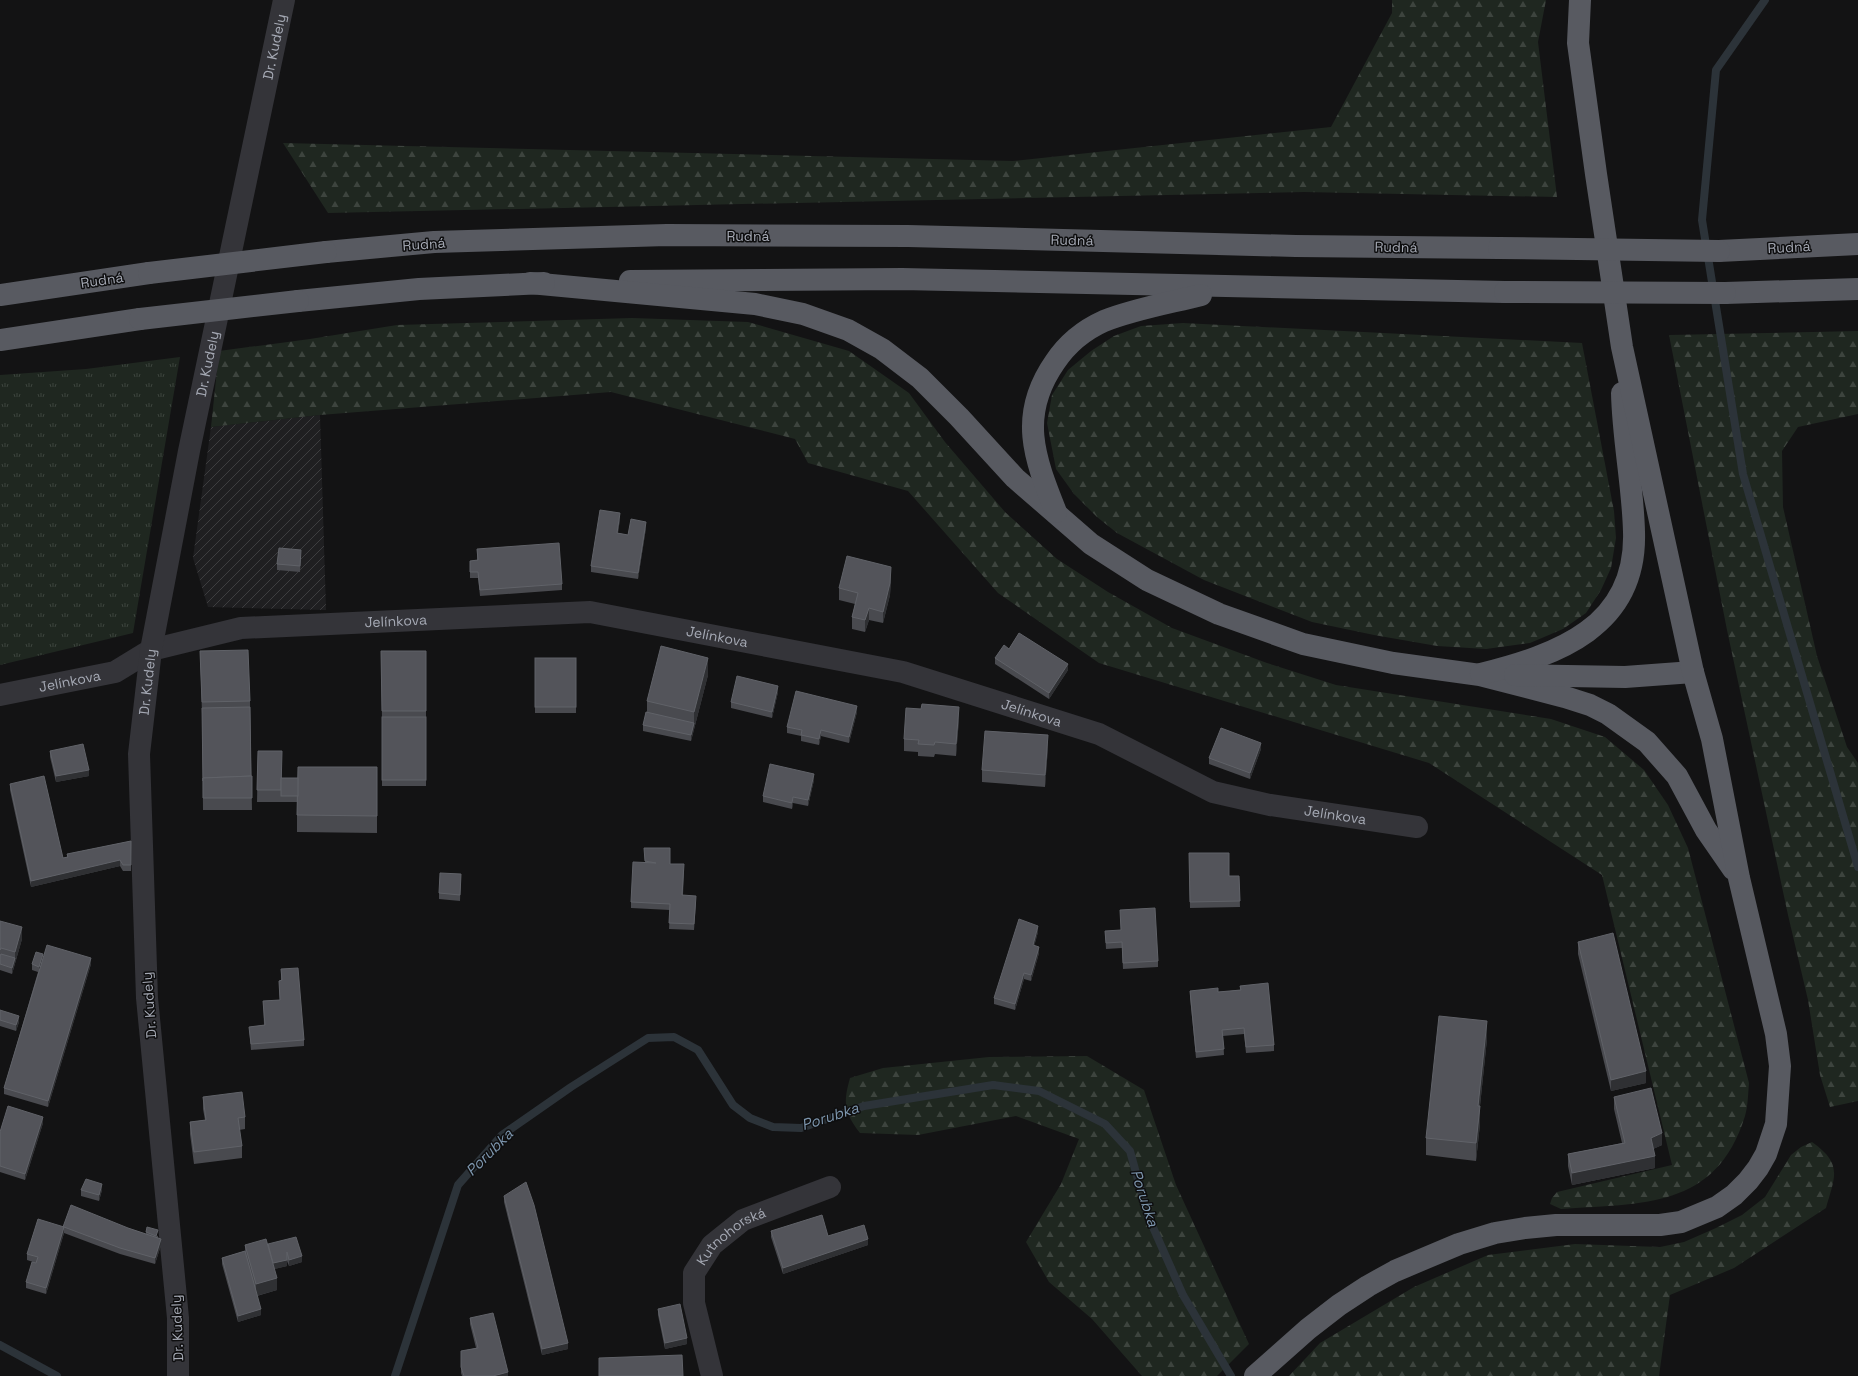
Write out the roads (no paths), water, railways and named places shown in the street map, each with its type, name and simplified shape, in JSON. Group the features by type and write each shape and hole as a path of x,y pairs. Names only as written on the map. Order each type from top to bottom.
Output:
{"highway":[{"path":"1254,1376 1272,1359 1339,1305 1368,1286 1395,1271 1459,1244 1495,1233 1525,1228 1556,1225 1660,1225 1681,1222 1717,1207 1734,1195 1748,1181 1766,1154 1776,1124 1780,1066 1776,1034 1739,878 1712,739 1693,672 1622,347 1578,43 1580,0"},
{"name":"Rudná","path":"0,295 149,273 326,252 434,242 667,235 908,236 1296,246 1719,250 1858,244"},
{"path":"0,340 140,318 298,301 419,289 530,283 664,280 902,279 1231,288 1505,292 1725,293 1858,288"},
{"path":"530,283 755,304 803,314 838,326 882,349 920,378 962,421 1006,470 1091,544 1132,572 1177,595 1239,621 1302,644 1393,663 1480,675 1580,701 1600,709 1647,742 1677,776 1706,830 1739,878"},
{"path":"1056,513 1037,461 1032,428 1033,408 1038,392 1057,359 1081,334 1103,322 1154,306 1231,288"},
{"path":"1480,675 1538,658 1579,638 1607,615 1627,580 1633,555 1634,534 1623,419 1622,347"},
{"path":"1480,675 1625,677 1693,672"}],"street":[{"name":"Dr. Kudely","path":"178,1376 178,1318 147,998 139,754 151,650 189,451 284,0"},
{"name":"Jelínkova","path":"0,695 115,672 151,650 242,628 590,612 903,672 1099,734 1213,792 1270,805 1417,827"},
{"name":"Kutnohorská","path":"712,1376 694,1303 694,1273 712,1245 743,1220 830,1187"}],"waterway":[{"path":"1765,0 1716,70 1702,220 1743,474 1858,867"},
{"name":"Porubka","path":"395,1376 458,1185 502,1135 571,1087 648,1038 674,1037 698,1050 733,1105 750,1118 773,1127 801,1128 864,1106 993,1085 1039,1091 1105,1124 1130,1151 1148,1216 1183,1295 1231,1376"},
{"name":"Porubka","path":"0,1345 57,1376"}]}
